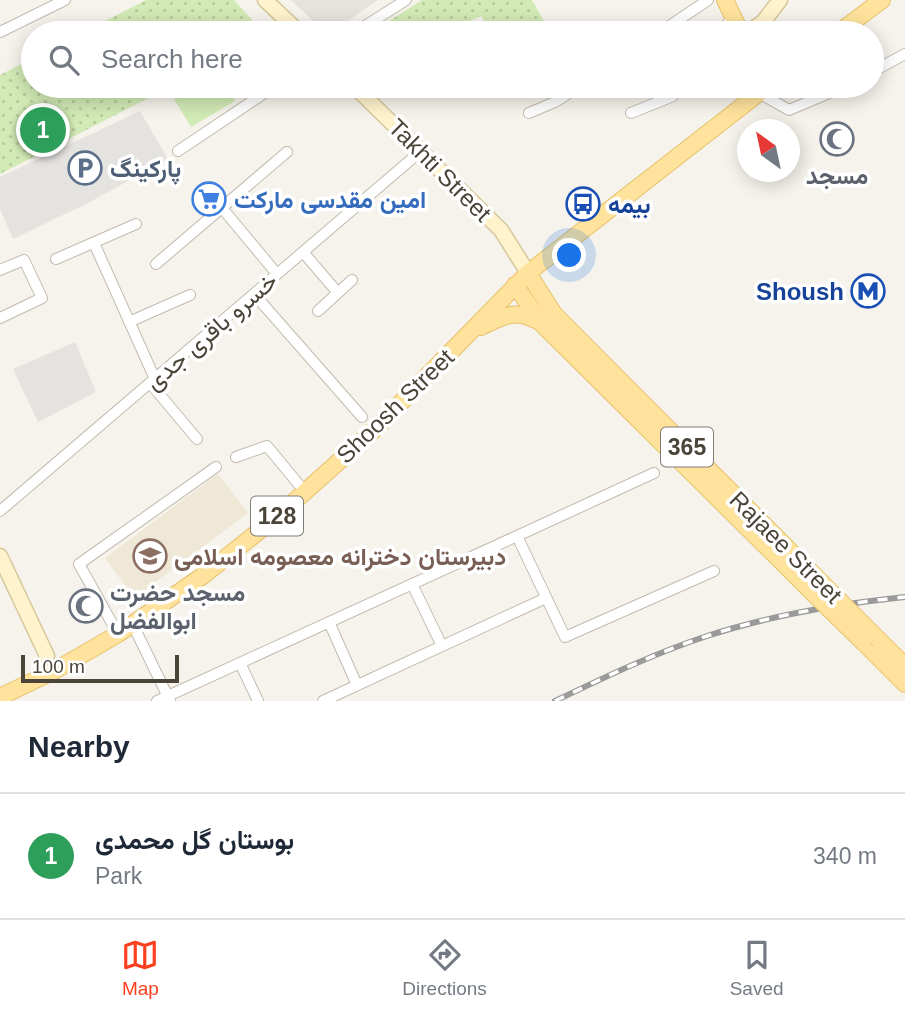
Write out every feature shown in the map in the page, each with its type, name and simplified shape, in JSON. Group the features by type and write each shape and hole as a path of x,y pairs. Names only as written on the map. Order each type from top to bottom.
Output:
{"main road":[{"path":"265,0 287,21"},
{"path":"725,0 736,21"},
{"path":"764,21 780,0"},
{"path":"854,21 882,0"},
{"name":"Takhti Street","path":"366,98 501,230 524,266"},
{"name":"Shoosh Street","path":"0,697 54,671 118,634 204,575 305,492 374,430 515,285 524,266 730,115 746,98"},
{"name":"Rajaee Street","path":"524,266 535,301 554,314 871,641 905,666"},
{"name":"365","path":"515,285 535,301 542,324"},
{"name":"365","path":"469,333 501,316 516,313 528,315 542,324"},
{"name":"Rajaee Street","path":"542,324 828,598"},
{"path":"0,556 47,656"},
{"name":"365","path":"871,641 905,684"}],"street":[{"path":"22,21 65,0"},
{"path":"373,21 406,0"},
{"path":"677,21 708,0"},
{"path":"731,21 734,18"},
{"path":"0,32 21,22"},
{"path":"884,65 905,54"},
{"path":"178,151 257,98"},
{"path":"529,113 562,98"},
{"path":"631,113 668,98"},
{"path":"772,98 789,110 818,98"},
{"name":"خسرو باقری جدی","path":"0,511 421,151"},
{"path":"156,264 287,152"},
{"path":"222,208 277,274"},
{"path":"56,260 136,224"},
{"path":"94,243 153,381 197,439"},
{"path":"303,253 338,293"},
{"path":"0,270 24,260 42,298 0,318"},
{"path":"318,311 352,280"},
{"path":"254,294 362,417"},
{"path":"130,322 190,295"},
{"path":"236,457 267,446 305,492"},
{"path":"118,634 79,564 216,467"},
{"path":"157,701 169,698 654,473"},
{"path":"517,536 565,636 714,571"},
{"path":"412,584 442,646"},
{"path":"323,701 546,598"},
{"path":"330,622 357,685"},
{"path":"132,625 169,698"},
{"path":"240,663 258,701"}],"shaded area":[{"path":"291,0 378,0 347,21 313,21"},
{"name":"پارکینگ","path":"140,111 168,159 90,202 13,239 0,209 0,177"},
{"path":"75,342 96,392 38,422 13,369"},
{"path":"218,474 248,513 134,598 105,558"}],"green space":[{"path":"146,0 234,0 253,21 105,21"},
{"path":"422,0 532,0 544,21 484,21 481,16 470,21 389,21"},
{"path":"21,64 21,98 149,98 0,174 0,75"},
{"path":"233,98 235,101 191,127 174,99"}],"railway":[{"path":"555,701 649,658 731,629 805,611 905,597"}],"place":[{"name":"بوستان گل محمدی","path":"43,130"},
{"name":"مسجد","path":"837,139"},
{"name":"پارکینگ","path":"85,168"},
{"name":"امین مقدسی مارکت","path":"209,199"},
{"name":"بیمه","path":"583,204"},
{"name":"Shoush","path":"868,291"},
{"name":"دبیرستان دخترانه معصومه اسلامی","path":"150,556"},
{"name":"مسجد حضرت ابوالفضل","path":"86,606"}]}
